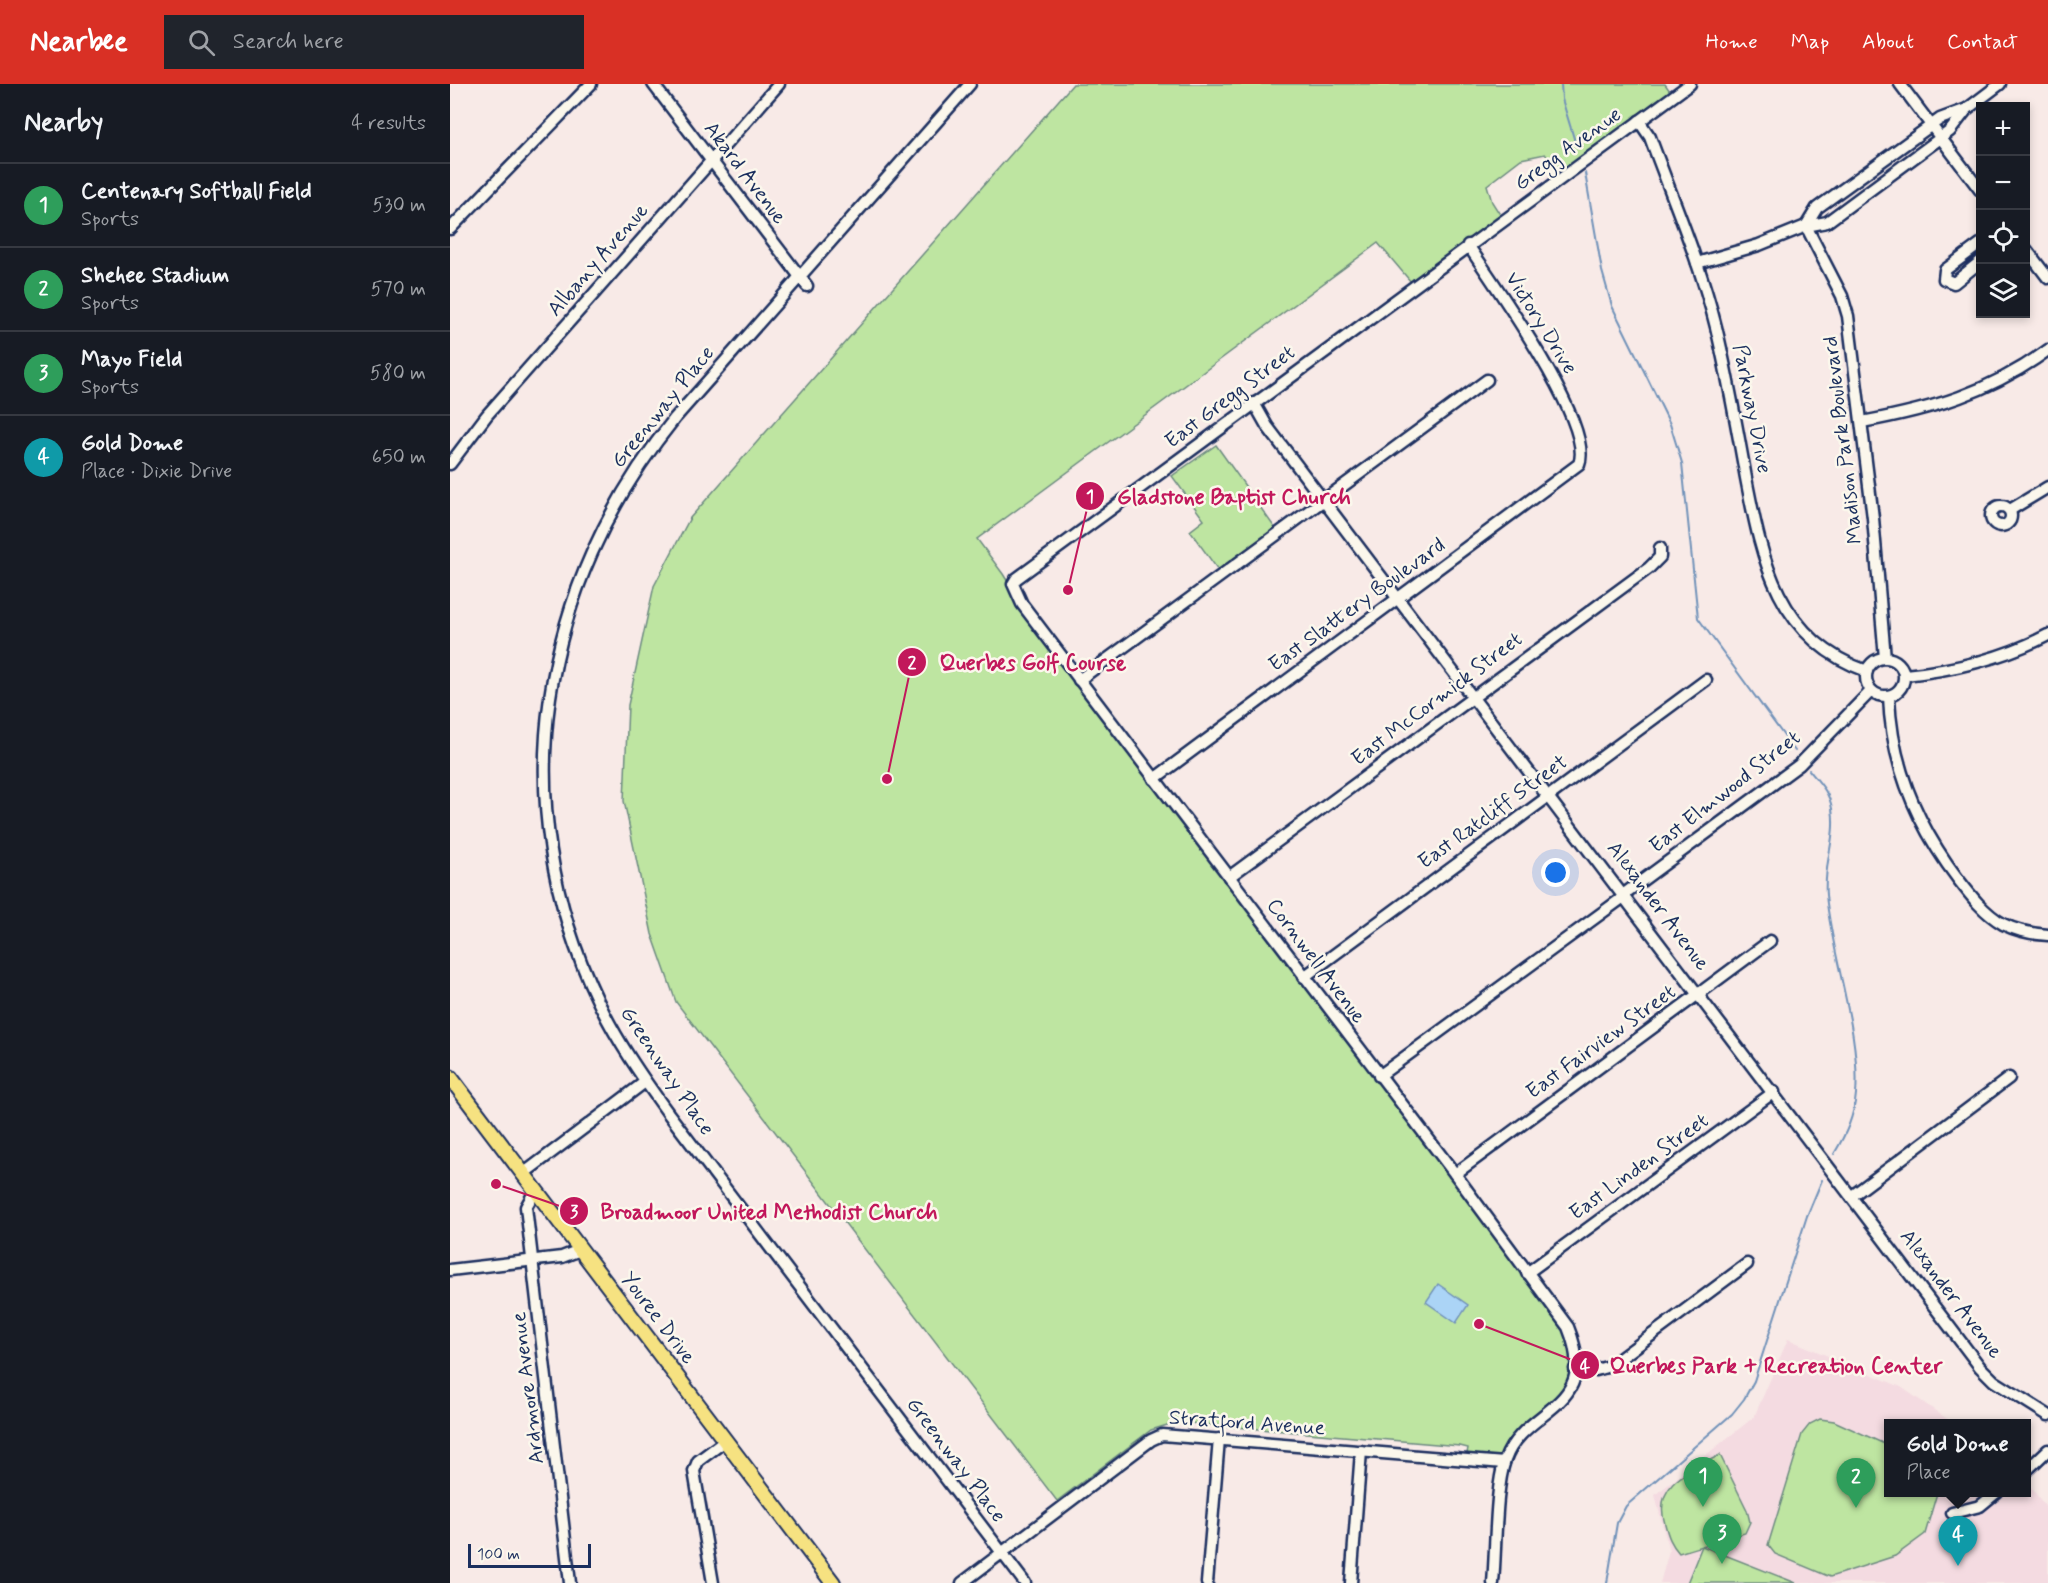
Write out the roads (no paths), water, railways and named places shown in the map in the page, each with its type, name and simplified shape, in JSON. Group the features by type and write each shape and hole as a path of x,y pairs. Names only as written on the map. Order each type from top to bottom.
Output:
{"main road":[{"name":"Youree Drive","path":"450,1077 833,1583"}],"street":[{"path":"450,229 591,84"},
{"name":"Akard Avenue","path":"653,84 807,286"},
{"name":"Albany Avenue","path":"450,464 486,415 778,84"},
{"name":"Greenway Place","path":"970,84 675,418 630,477 609,512 586,563 568,613 555,669 545,736 544,783 559,889 573,942 597,999 645,1082 1025,1583"},
{"name":"Gregg Avenue","path":"1468,245 1690,84"},
{"path":"1900,84 1976,185"},
{"path":"1806,226 1817,208 1931,125 1947,115 1967,108 2001,84"},
{"path":"1697,264 1759,245 1806,226 1827,222 1941,138 1961,120 1967,108"},
{"name":"Parkway Drive","path":"1639,121 1650,137 1697,264 1716,325 1754,520 1770,575 1791,616 1815,643 1842,663 1867,671"},
{"name":"Madison Park Boulevard","path":"1806,226 1842,296 1848,315 1862,422 1885,658"},
{"name":"East Gregg Street","path":"1015,581 1468,245"},
{"name":"Victory Drive","path":"1468,245 1558,384 1581,449 1581,459"},
{"path":"1976,247 1945,270 1944,279 1954,283 1978,264"},
{"path":"2030,255 2048,278"},
{"path":"1862,422 1949,403 2006,377 2048,350"},
{"path":"1079,680 1487,380"},
{"name":"Alexander Avenue","path":"1254,403 1267,426 1550,795 1988,1376 2048,1415"},
{"name":"East Slattery Boulevard","path":"1154,779 1577,466 1581,459"},
{"path":"2010,510 2048,487"},
{"name":"East McCormick Street","path":"1229,877 1649,568 1660,557 1660,548"},
{"name":"Cornwell Avenue","path":"1015,581 1013,587 1016,595 1079,680 1455,1174 1568,1327 1575,1347 1575,1369"},
{"path":"1905,675 1974,664 2013,652 2048,635"},
{"path":"1885,658 1897,662 1905,675 1902,687 1888,696 1879,696 1872,691 1866,681 1867,671 1873,663 1885,658"},
{"name":"East Ratcliff Street","path":"1304,977 1706,680"},
{"name":"East Elmwood Street","path":"1379,1076 1798,765 1872,691"},
{"path":"1888,696 1890,732 1895,755 1913,805 1936,847 1979,905 2004,924 2023,931 2048,935"},
{"name":"East Fairview Street","path":"1455,1174 1770,941"},
{"path":"1852,1196 2009,1078"},
{"path":"523,1174 645,1082"},
{"name":"East Linden Street","path":"1527,1273 1774,1092"},
{"name":"Ardmore Avenue","path":"536,1191 526,1207 570,1583"},
{"path":"450,1270 562,1257 580,1250"},
{"path":"1493,1583 1504,1463 1521,1436 1558,1405 1572,1381 1575,1369 1596,1370 1610,1366 1747,1264"},
{"name":"Stratford Avenue","path":"962,1583 1158,1436 1361,1450 1504,1463"},
{"path":"1207,1583 1219,1439"},
{"path":"713,1583 694,1471 698,1461 725,1441"},
{"path":"1350,1583 1361,1450"},
{"path":"2031,1466 2048,1450"},
{"path":"1952,1513 1980,1506 1992,1497"}],"water":[{"path":"1438,1284 1468,1305 1456,1323 1426,1302"}],"waterway":[{"path":"1561,84 1562,99 1576,145"},
{"path":"1585,173 1602,271 1612,306 1670,424 1682,463 1698,618 1795,751"},
{"path":"1809,770 1826,793 1832,809 1833,830 1826,872 1826,895 1850,1021 1856,1071 1856,1094 1851,1118 1834,1154"},
{"path":"1607,1583 1617,1523 1626,1506 1732,1414 1754,1381 1807,1216 1822,1180"}],"place":[{"name":"Gladstone Baptist Church","path":"1068,590"},
{"name":"Querbes Golf Course","path":"887,779"},
{"name":"Broadmoor United Methodist Church","path":"496,1184"},
{"name":"Querbes Park + Recreation Center","path":"1479,1324"},
{"name":"Centenary Softball Field","path":"1703,1507"},
{"name":"Shehee Stadium","path":"1856,1508"},
{"name":"Mayo Field","path":"1722,1564"},
{"name":"Gold Dome","path":"1958,1566"}]}
